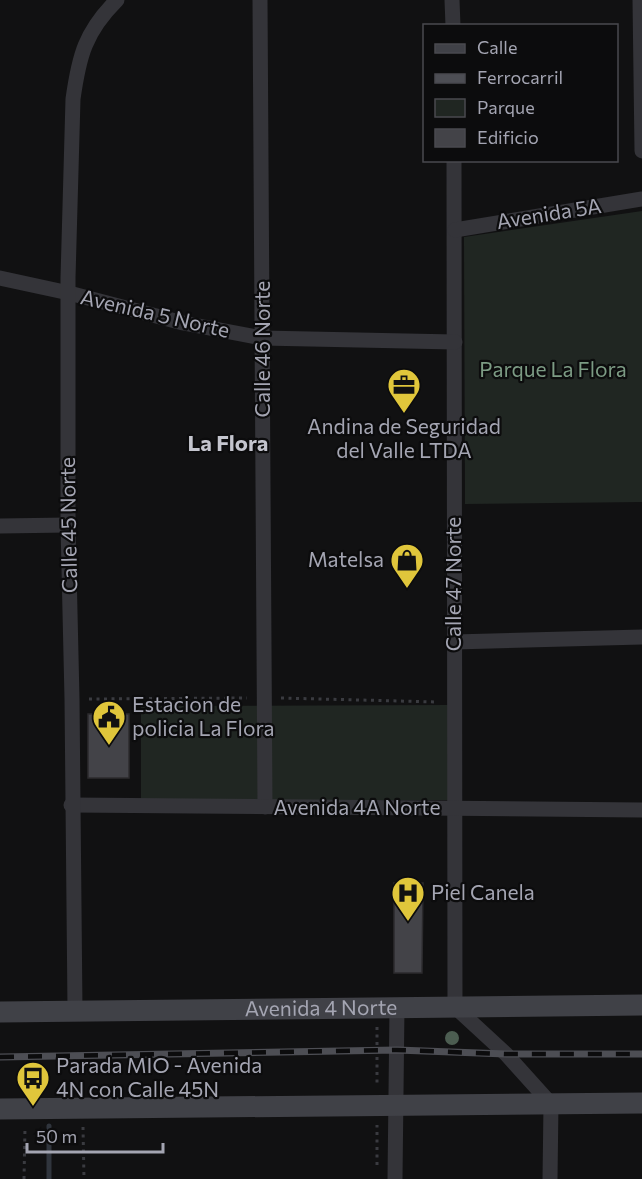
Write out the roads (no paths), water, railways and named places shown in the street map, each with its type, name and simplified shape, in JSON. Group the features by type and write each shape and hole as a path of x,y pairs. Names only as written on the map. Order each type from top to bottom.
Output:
{"main road":[{"name":"Avenida 4 Norte","path":"0,1012 642,1005"},
{"path":"0,1108 642,1103"}],"street":[{"name":"Calle 45 Norte","path":"75,1010 68,525 73,99 77,71 86,40 117,0"},
{"name":"Calle 46 Norte","path":"260,0 266,807"},
{"path":"452,0 453,24"},
{"path":"640,0 642,151"},
{"name":"Calle 47 Norte","path":"454,162 455,1006"},
{"name":"Avenida 5A","path":"455,230 642,199"},
{"name":"Avenida 5 Norte","path":"0,278 69,293 183,323 262,338 454,342"},
{"path":"0,526 68,525"},
{"path":"454,642 642,637"},
{"name":"Avenida 4A Norte","path":"71,805 642,810"},
{"path":"455,1006 506,1054 551,1104 550,1179"},
{"path":"387,1007 396,1105 395,1179"}],"waterway":[{"path":"49,1126 49,1179"}],"railway":[{"path":"0,1057 397,1050 506,1054 642,1054"}],"place":[{"name":"Andina de Seguridad del Valle LTDA","path":"404,414"},
{"name":"Matelsa","path":"407,589"},
{"name":"Estacion de policia La Flora","path":"109,746"},
{"name":"Piel Canela","path":"408,922"},
{"name":"Parada MIO - Avenida 4N con Calle 45N","path":"33,1107"}],"district":[{"name":"La Flora","path":"228,443"}],"park label":[{"name":"Parque La Flora","path":"553,370"}]}
